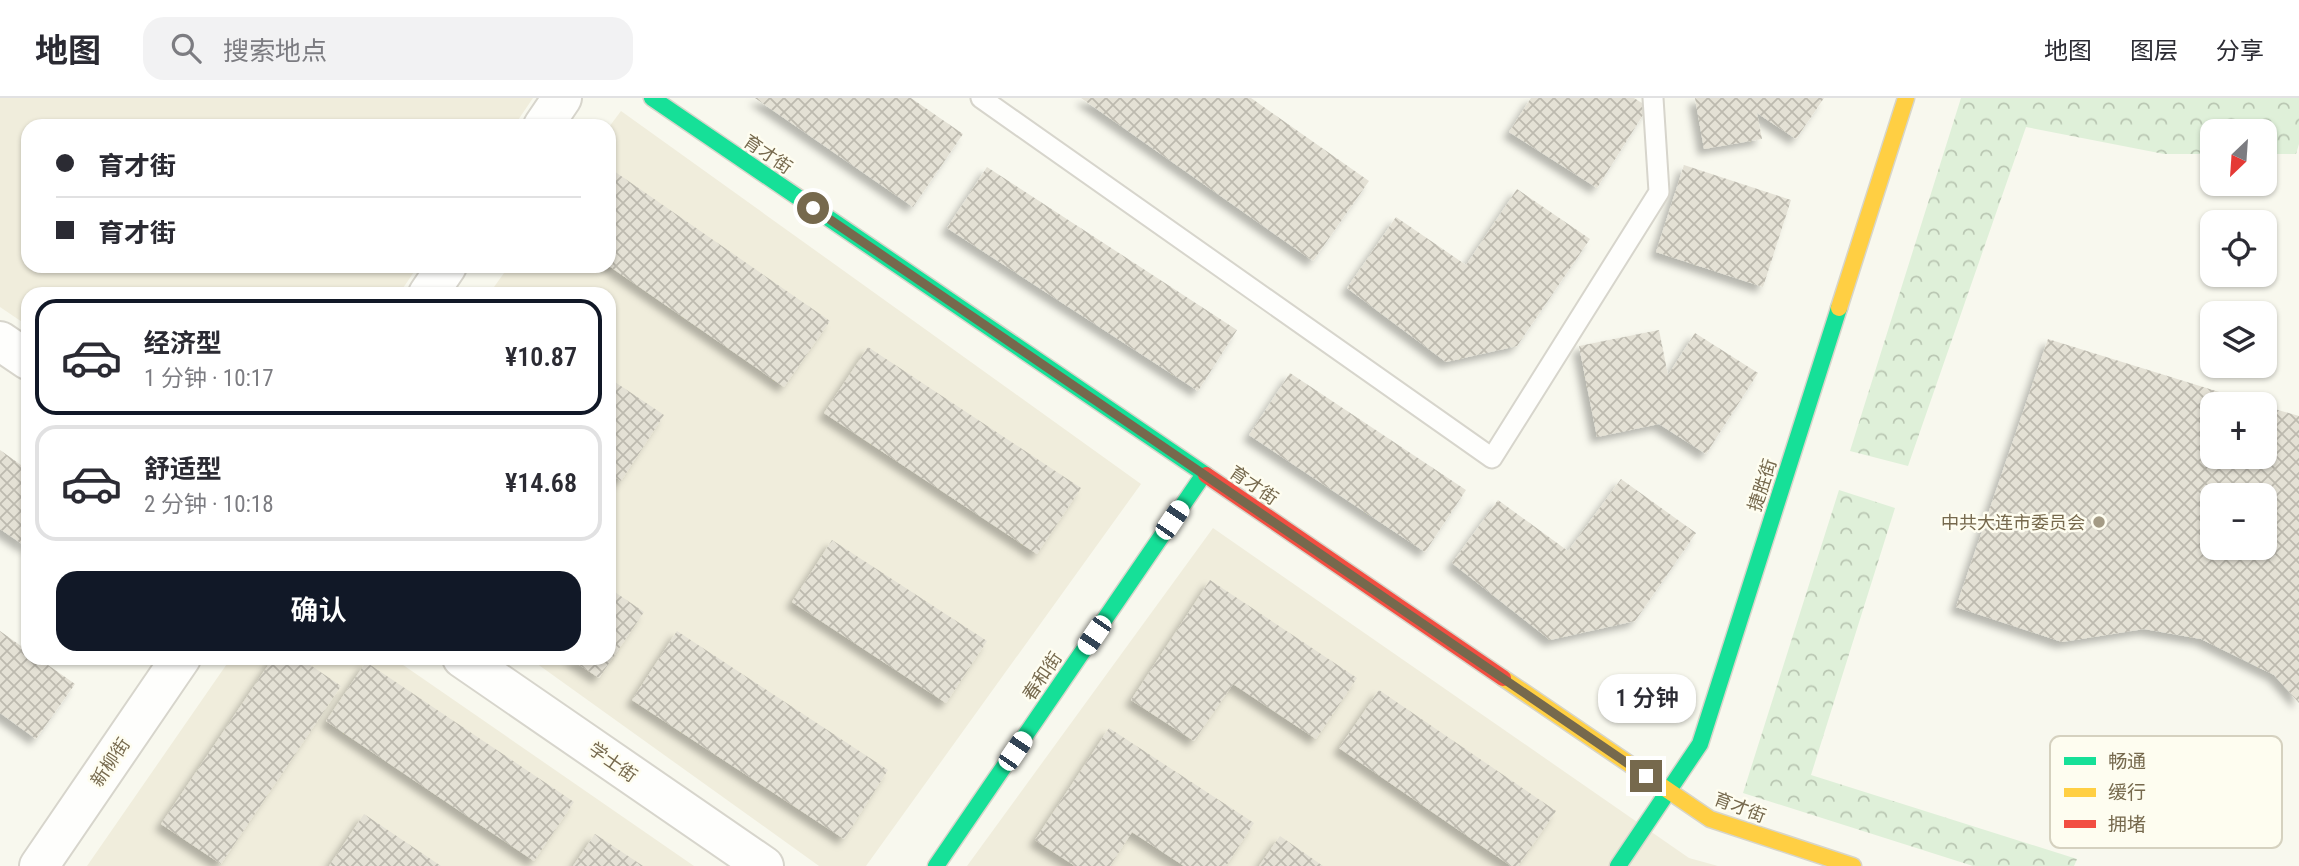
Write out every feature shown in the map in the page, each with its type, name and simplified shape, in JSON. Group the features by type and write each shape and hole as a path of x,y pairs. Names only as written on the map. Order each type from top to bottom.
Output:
{"street":[{"path":"548,119 562,98"},
{"name":"育才街","path":"653,98 1710,819 1853,866"},
{"name":"捷胜街","path":"1618,866 1700,744 1906,98"},
{"path":"0,341 21,355"},
{"name":"春和街","path":"936,866 1204,474"},
{"name":"新柳街","path":"39,866 176,665"},
{"name":"学士街","path":"472,665 764,866"}],"lane":[{"path":"981,98 1492,458 1659,192 1653,98"}],"shaded area":[{"path":"0,98 533,98 519,119 21,119 21,273 413,273 404,287 21,287 21,321 0,307"},
{"path":"621,111 1141,484 866,866 819,866 539,665 616,665 616,287 494,287 504,273 616,273 615,119"},
{"path":"1213,528 1689,858 1718,866 967,866"},
{"path":"226,665 403,665 694,866 87,866"}],"green space":[{"path":"1961,98 2299,98 2299,144 2296,154 2277,154 2277,119 2200,119 2200,154 2164,154 2026,127 1908,466 1850,451"},
{"path":"1839,490 1895,508 1811,775 2077,859 2074,866 1973,866 1743,793"}],"building":[{"path":"755,98 911,98 963,134 913,207"},
{"path":"1081,98 1251,98 1369,181 1313,261"},
{"path":"1531,98 1634,98 1648,107 1597,188 1509,132"},
{"path":"1695,98 1824,98 1796,139 1757,113 1762,139 1704,149"},
{"path":"1684,165 1791,200 1763,287 1656,252"},
{"path":"987,167 1237,330 1198,391 947,228"},
{"path":"616,172 830,321 784,387 616,271"},
{"path":"1517,189 1590,239 1517,346 1446,362 1347,288 1396,217 1466,265"},
{"path":"1659,330 1668,375 1695,333 1758,373 1706,454 1659,424 1597,437 1579,346"},
{"name":"中共大连市委员会","path":"2048,339 2219,392 2200,392 2200,469 2277,469 2277,410 2299,416 2299,703 2274,675 2201,639 2144,629 2062,642 1956,607"},
{"path":"868,347 1081,488 1037,554 824,413"},
{"path":"1290,373 1466,490 1425,552 1249,435"},
{"path":"616,383 664,415 621,481 616,478"},
{"path":"0,450 21,465 21,543 0,529"},
{"path":"1621,479 1696,533 1635,621 1550,640 1452,563 1498,500 1568,551"},
{"path":"832,540 987,641 946,703 792,602"},
{"path":"1210,580 1357,678 1316,739 1233,684 1194,741 1131,700"},
{"path":"616,593 644,612 616,653"},
{"path":"0,631 21,646 21,665 48,665 75,684 36,739 0,713"},
{"path":"677,631 888,770 844,839 632,700"},
{"path":"268,665 310,665 341,686 221,864 161,824"},
{"path":"364,665 370,665 574,802 534,861 326,721"},
{"path":"580,665 608,665 599,678"},
{"path":"1379,690 1556,811 1518,866 1511,866 1339,748"},
{"path":"1109,728 1254,823 1226,866 1184,866 1132,832 1110,866 1075,866 1035,840"},
{"path":"364,814 441,866 329,866"},
{"path":"595,834 643,866 573,866"},
{"path":"1280,836 1323,866 1259,866"}],"traffic: fast":[{"path":"652,98 1206,475"},
{"path":"1618,866 1700,744 1839,308"},
{"path":"936,866 1204,474"}],"traffic: slow":[{"path":"1839,308 1906,98"},
{"path":"1503,678 1710,819 1853,866"}],"traffic: jam":[{"path":"1206,475 1503,678"}],"place":[{"name":"中共大连市委员会","path":"2099,522"}],"route":[{"path":"813,208 1646,776"}]}
